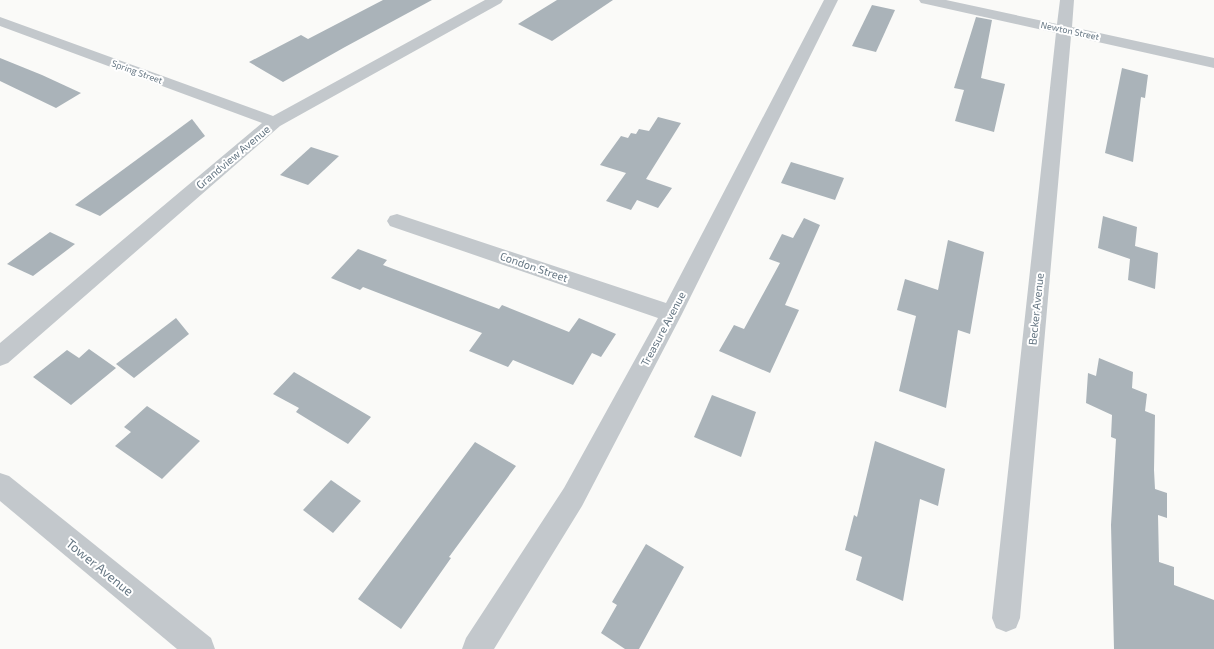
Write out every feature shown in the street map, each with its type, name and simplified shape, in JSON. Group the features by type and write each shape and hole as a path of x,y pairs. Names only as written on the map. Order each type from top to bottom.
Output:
{"street":[{"name":"Grandview Avenue","path":"0,356 274,122 496,0"},
{"name":"Treasure Avenue","path":"477,649 573,497 671,314 832,0"},
{"name":"Newton Street","path":"926,0 1214,63"},
{"name":"Becker Avenue","path":"1006,618 1067,0"},
{"name":"Spring Street","path":"0,21 274,122"},
{"path":"0,34 15,27"},
{"name":"Condon Street","path":"397,221 671,314"},
{"name":"Tower Avenue","path":"0,485 200,649"}],"building":[{"path":"383,0 432,0 283,82 249,62 301,35 308,39"},
{"path":"557,0 613,0 552,41 518,24"},
{"path":"872,5 895,10 876,52 852,46"},
{"path":"976,17 992,20 981,78 1005,84 994,132 955,121 964,90 954,88"},
{"path":"0,58 81,93 56,108 0,81"},
{"path":"1122,68 1148,75 1145,98 1141,97 1133,162 1105,153"},
{"path":"658,117 681,123 646,179 672,188 658,208 637,200 631,210 606,201 626,173 600,165 621,136 628,138 631,133 636,134 639,129 649,131"},
{"path":"192,119 205,136 100,216 75,205"},
{"path":"311,147 339,156 308,185 280,175"},
{"path":"791,162 844,178 835,200 781,183"},
{"path":"1103,216 1137,227 1135,246 1158,253 1155,289 1128,280 1130,259 1098,248"},
{"path":"804,218 820,225 785,305 799,310 770,373 719,351 734,325 744,329 780,263 769,259 782,234 793,238"},
{"path":"50,232 75,244 33,276 7,264"},
{"path":"948,240 984,252 970,334 958,330 946,408 899,391 916,316 897,310 905,279 938,290"},
{"path":"358,249 387,260 383,265 499,309 502,305 569,332 579,318 616,334 601,357 592,353 573,385 513,360 508,367 469,351 482,333 363,287 360,290 331,278"},
{"path":"176,318 189,334 134,378 116,364"},
{"path":"89,349 116,368 71,405 33,377 67,350 79,358"},
{"path":"1099,358 1133,372 1132,388 1147,394 1145,411 1155,415 1155,489 1167,493 1167,518 1158,515 1159,562 1174,567 1174,585 1214,600 1214,649 1114,649 1111,525 1116,439 1111,437 1112,415 1086,403 1088,373 1096,376"},
{"path":"294,372 371,417 348,444 296,412 299,408 273,394"},
{"path":"712,395 756,412 741,457 694,437"},
{"path":"147,406 200,441 162,479 115,446 131,432 124,427"},
{"path":"875,441 945,469 938,506 920,499 903,601 856,580 862,557 845,550 854,515 857,517"},
{"path":"475,442 516,466 449,557 451,558 401,629 358,599"},
{"path":"331,480 361,501 333,533 303,510"},
{"path":"646,544 684,567 639,649 625,649 601,633 617,605 612,602"}]}
